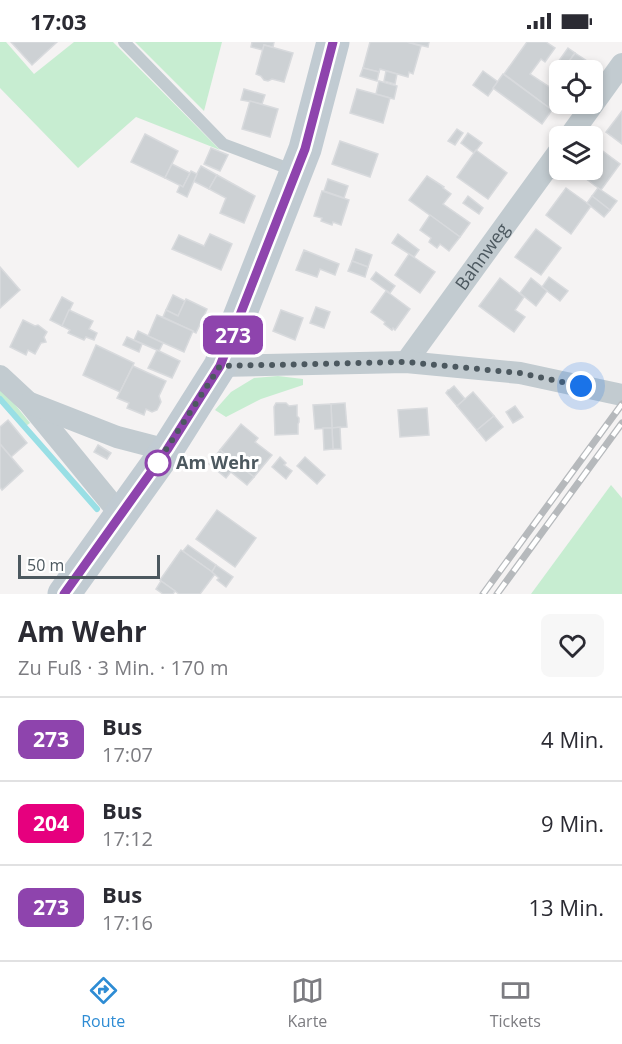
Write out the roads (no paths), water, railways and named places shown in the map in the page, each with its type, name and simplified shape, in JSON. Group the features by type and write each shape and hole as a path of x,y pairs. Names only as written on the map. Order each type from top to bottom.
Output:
{"street":[{"path":"64,594 167,450 220,366 305,149 333,42"},
{"path":"577,126 622,64"},
{"name":"Bahnweg","path":"406,362 549,165"},
{"path":"220,366 406,362 520,373 622,395"},
{"path":"0,376 29,403 120,514"},
{"path":"29,403 117,437 167,450"}],"lane":[{"path":"124,42 223,144 296,171"}],"waterway":[{"path":"0,399 97,509"}],"railway":[{"path":"483,594 622,404"},
{"path":"497,594 622,423"}],"place":[{"name":"Am Wehr","path":"158,463"}]}
